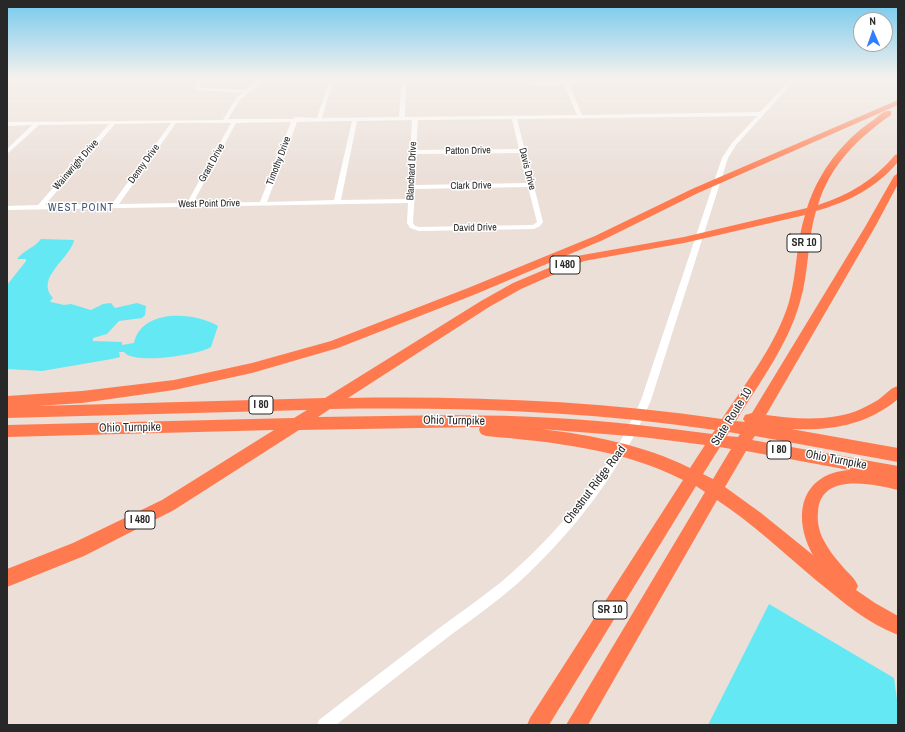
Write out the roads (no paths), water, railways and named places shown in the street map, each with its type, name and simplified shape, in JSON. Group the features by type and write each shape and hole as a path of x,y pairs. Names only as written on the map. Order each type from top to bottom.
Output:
{"highway":[{"name":"I 480","path":"7,402 90,397 174,385 237,372 317,350 378,328 599,238 704,187 875,112"},
{"name":"State Route 10","path":"537,725 776,346 790,316 800,282 805,238 810,213 821,183 832,164 850,143 871,125 890,112"},
{"name":"I 480","path":"7,578 78,550 168,505 485,304 517,286 584,257 684,240 794,215 827,205 867,187 885,172 898,157"},
{"name":"State Route 10","path":"576,725 870,227 898,176"},
{"path":"666,413 780,423 818,424 841,421 867,413 880,407 898,391"},
{"name":"Ohio Turnpike","path":"7,412 406,402 491,404 616,410 666,413 898,455"},
{"path":"415,421 428,424 522,433 596,445 645,456 684,472 722,493 856,601 880,618 898,626"},
{"name":"Ohio Turnpike","path":"7,431 415,421 535,423 659,433 780,450 898,473"},
{"path":"898,483 854,477 833,481 822,487 817,492 812,504 810,516 812,531 818,547 835,572 861,598 882,612 898,619"}],"street":[{"path":"225,120 230,112"},
{"path":"319,119 321,112"},
{"path":"402,112 402,118"},
{"path":"578,112 580,116"},
{"path":"7,124 761,114"},
{"name":"Chestnut Ridge Road","path":"324,725 513,579 558,534 612,465 631,435 646,400 725,158 734,144 761,114"},
{"name":"Davis Drive","path":"514,117 540,222"},
{"name":"Blanchard Drive","path":"410,223 415,118"},
{"name":"Timothy Drive","path":"263,203 295,119"},
{"path":"338,202 355,119"},
{"name":"Grant Drive","path":"189,205 235,120"},
{"name":"Denny Drive","path":"114,206 175,121"},
{"name":"Wainwright Drive","path":"38,208 114,122"},
{"path":"7,152 38,123"},
{"name":"Patton Drive","path":"413,152 522,151"},
{"name":"Clark Drive","path":"412,187 531,186"},
{"name":"West Point Drive","path":"7,208 411,201"},
{"name":"David Drive","path":"410,223 412,227 419,229 531,227 538,225 540,222"}],"water":[{"path":"41,239 74,240 67,254 55,268 48,283 48,291 53,298 50,301 51,302 64,305 71,304 91,310 103,304 111,303 115,308 137,303 146,306 145,315 142,318 119,321 107,334 93,338 93,341 122,342 122,345 134,343 139,332 147,324 157,319 169,316 182,316 208,321 218,326 211,347 181,356 152,358 140,358 130,356 124,352 119,352 120,357 112,359 42,371 7,369 7,285 26,261 26,259 17,259"},
{"path":"769,604 894,678 898,707 898,725 708,725"}],"district":[{"name":"WEST POINT","path":"81,208"}]}
